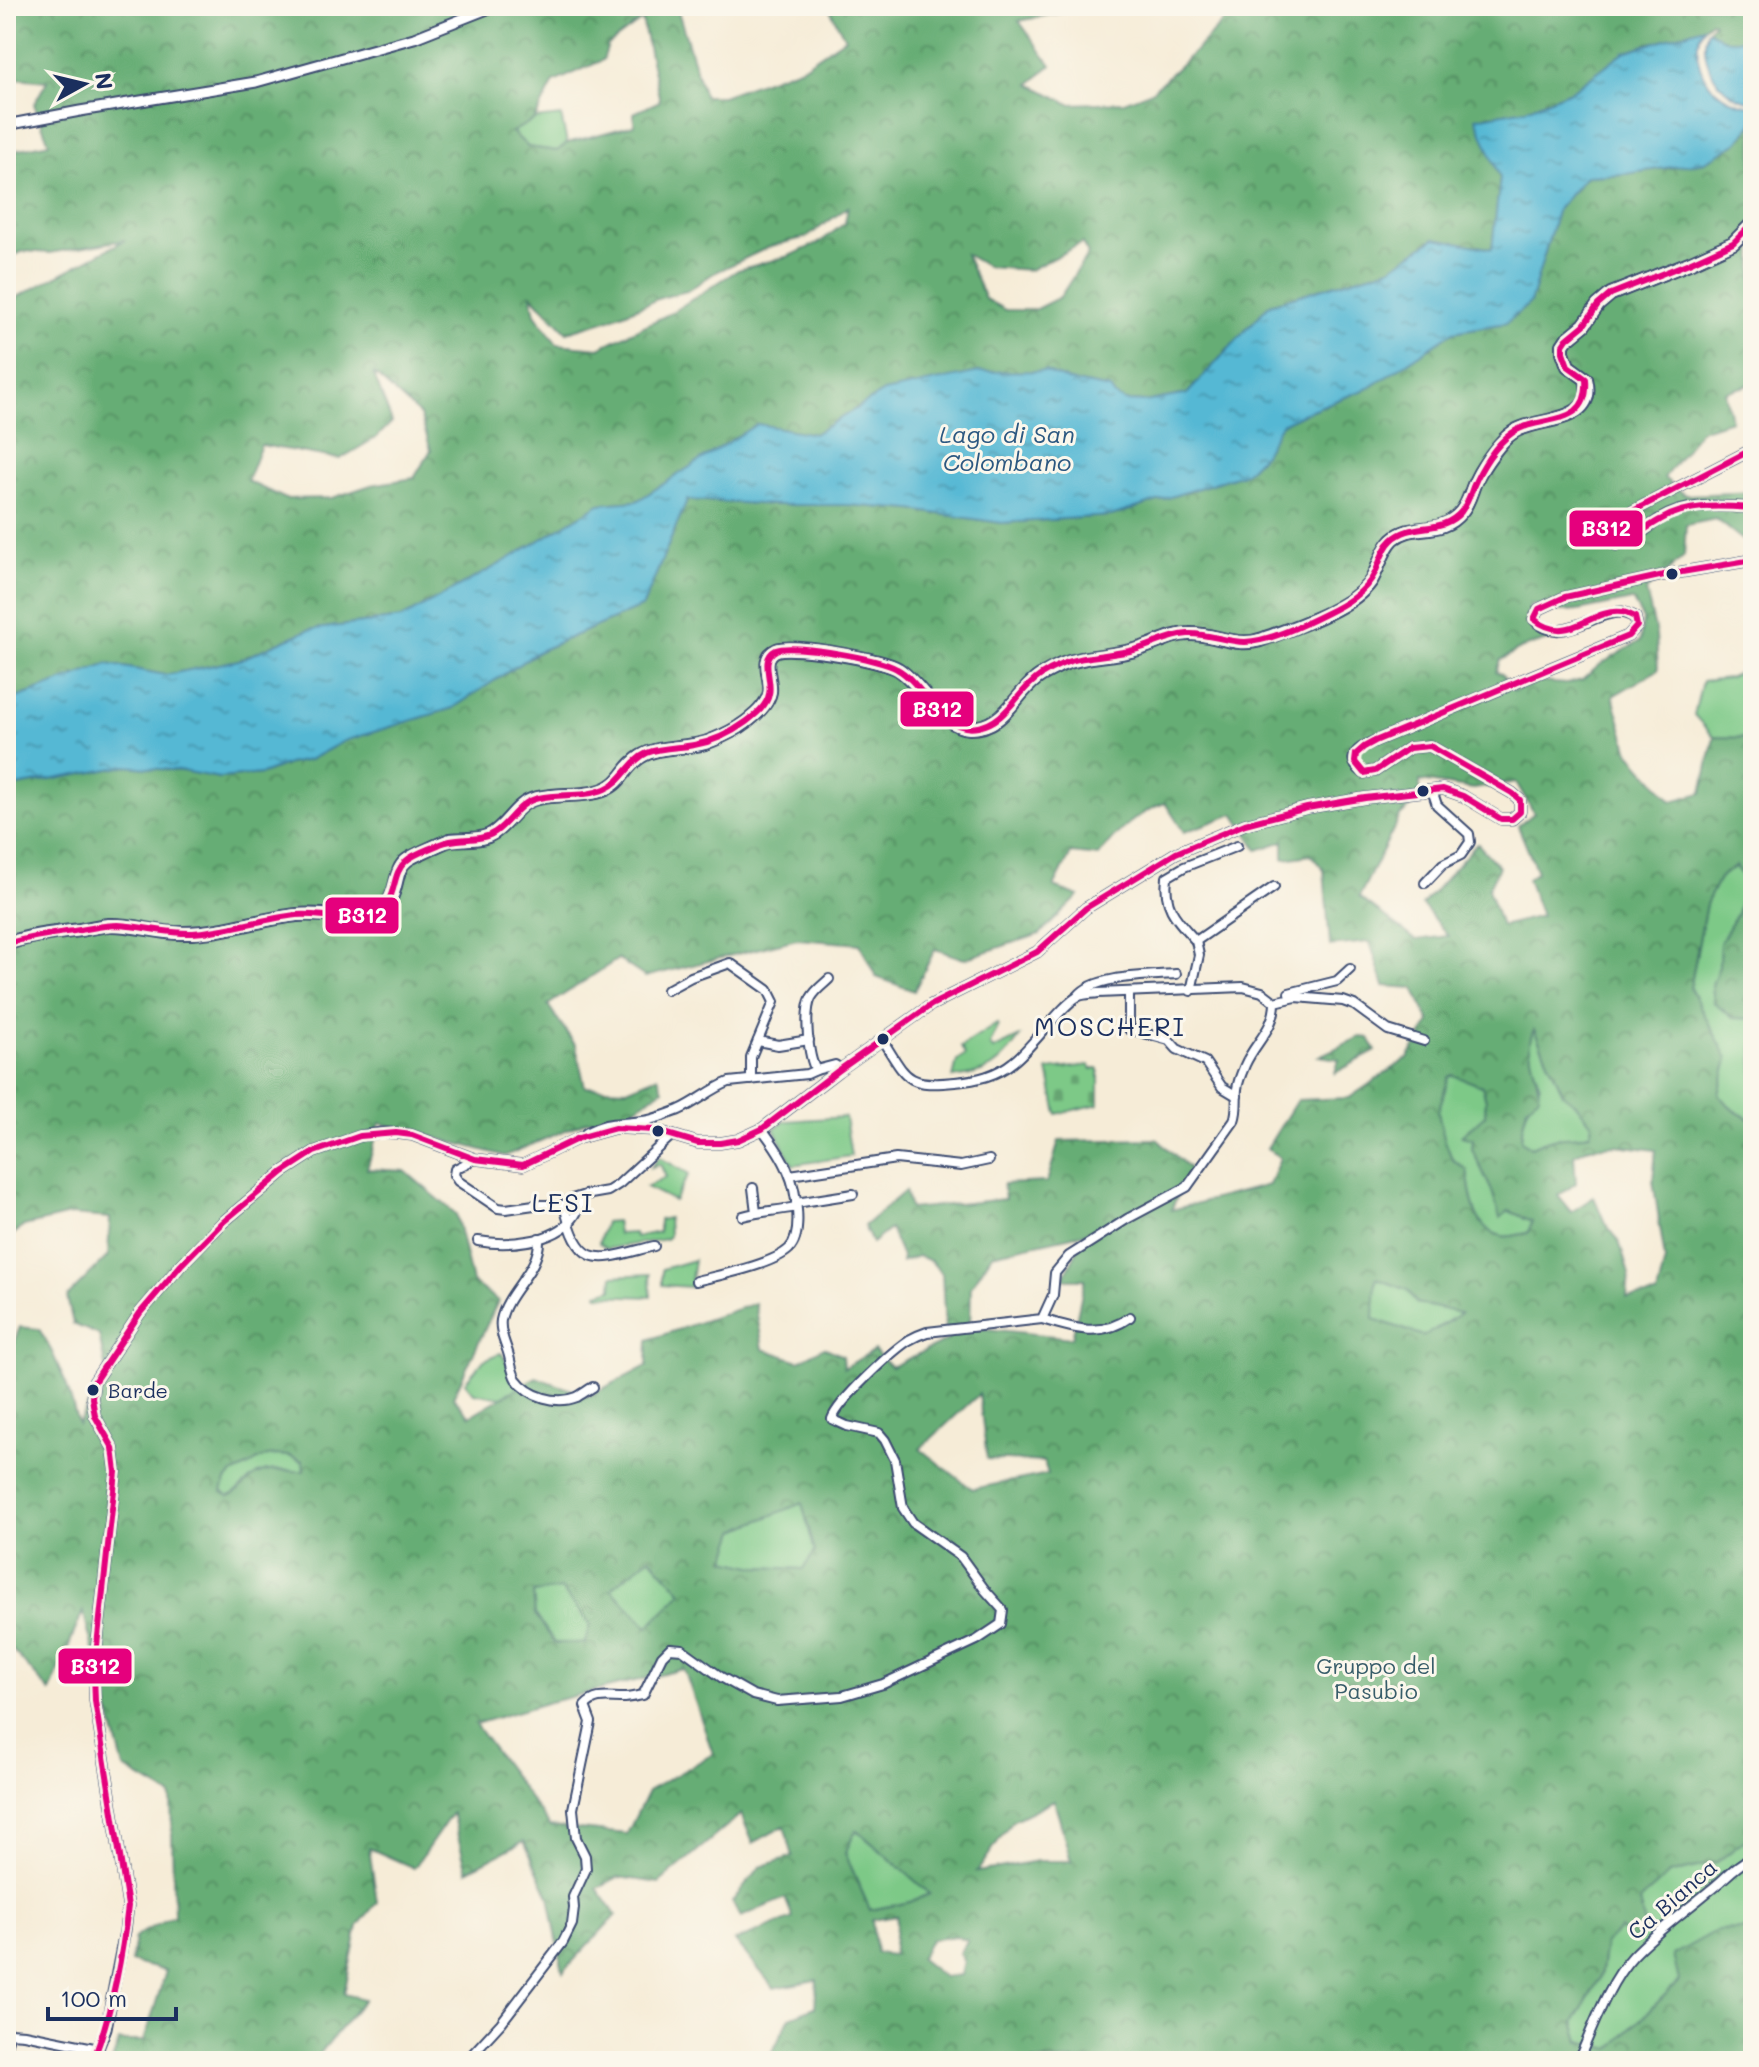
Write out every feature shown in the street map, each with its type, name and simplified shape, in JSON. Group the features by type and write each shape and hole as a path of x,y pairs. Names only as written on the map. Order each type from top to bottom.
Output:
{"main road":[{"path":"6,944 41,934 110,925 179,934 213,931 296,915 376,912 389,902 399,870 407,860 451,840 487,836 505,824 525,802 611,787 640,756 656,750 705,743 736,729 757,714 770,697 767,662 775,650 806,650 871,660 898,669 956,727 973,729 991,723 1010,709 1036,678 1061,665 1087,657 1131,652 1182,634 1202,634 1240,644 1256,642 1339,607 1358,595 1371,581 1390,541 1401,534 1445,527 1458,516 1468,502 1476,479 1515,429 1572,414 1586,401 1586,379 1568,366 1563,345 1611,294 1733,243 1753,223"}],"street":[{"path":"6,125 256,82 414,38 495,6"},
{"path":"1753,449 1606,525 1606,540 1616,545 1626,542 1662,517 1690,508 1753,508"},
{"path":"579,1138 615,1128 654,1130 698,1143 720,1143 738,1140 762,1129 931,1005 1037,952 1086,908 1176,853 1245,824 1321,806 1443,789 1463,796 1501,819 1512,819 1520,812 1520,800 1430,746 1409,748 1375,771 1364,773 1358,768 1354,755 1358,749 1375,741 1628,636 1637,626 1635,617 1624,612 1554,631 1540,626 1534,619 1539,609 1565,597 1664,575 1753,560"},
{"path":"1425,883 1443,864 1461,855 1470,842 1469,834 1437,805 1432,790"},
{"path":"1191,991 1199,955 1196,941 1172,915 1167,877 1237,846"},
{"path":"1196,941 1274,887"},
{"path":"667,990 691,977 730,963 768,990 774,1002 751,1057 751,1080"},
{"path":"1276,1001 1287,994 1337,981 1350,969"},
{"path":"883,1041 903,1072 913,1080 925,1084 988,1077 1013,1063 1085,988 1100,982 1176,974"},
{"path":"816,1070 809,1040 808,1007 816,991 829,979"},
{"path":"1078,997 1098,993 1243,987 1262,992 1276,1001 1296,997 1343,1001 1354,1005 1388,1030 1424,1041"},
{"path":"1129,992 1129,1029 1169,1040 1177,1049 1205,1062 1222,1087 1237,1096"},
{"path":"1042,1319 1053,1295 1055,1273 1069,1256 1192,1182 1234,1121 1237,1087 1245,1063 1267,1031 1275,1014 1276,1001"},
{"path":"758,1041 778,1045 809,1040"},
{"path":"93,2061 106,2028 128,1906 95,1701 94,1673 116,1472 113,1448 95,1416 92,1398 94,1382 140,1313 222,1223 283,1172 314,1152 360,1136 381,1133 412,1135 475,1159 523,1165 600,1125 643,1121 680,1109 729,1082 807,1074 835,1065 838,1071"},
{"path":"696,1281 772,1260 794,1242 797,1233 796,1205 790,1175 762,1129"},
{"path":"475,1159 455,1169 454,1175 458,1181 498,1208 564,1205 569,1200 608,1191 619,1184 672,1135"},
{"path":"790,1175 896,1159 961,1166 989,1160"},
{"path":"753,1188 756,1212"},
{"path":"743,1216 853,1194"},
{"path":"478,1241 494,1244 539,1238 561,1231 574,1218 585,1195"},
{"path":"564,1205 579,1247 592,1257 605,1258 654,1246"},
{"path":"539,1238 540,1248 535,1260 501,1319 500,1330 512,1370 517,1381 529,1391 550,1400 576,1397 593,1387"},
{"path":"466,2061 501,2023 563,1942 572,1924 573,1897 586,1869 585,1856 576,1838 573,1809 591,1722 585,1706 591,1699 643,1695 662,1656 670,1648 682,1649 753,1695 777,1701 842,1696 910,1672 977,1640 1001,1624 1003,1610 961,1557 913,1523 903,1508 895,1460 885,1440 879,1433 847,1426 832,1419 855,1389 910,1339 929,1331 1042,1319 1088,1330 1105,1330 1130,1317"},
{"name":"Ca Bianca","path":"1578,2061 1610,1990 1632,1958 1742,1861 1753,1857"},
{"path":"6,2046 10,2033 99,2049"}],"green space":[{"path":"6,6 710,6 678,11 704,96 722,96 802,67 845,38 828,6 1139,6 1069,11 1019,21 1051,65 1030,84 1070,104 1124,102 1152,91 1224,21 1244,6 1753,6 1753,32 1742,39 1724,39 1713,34 1708,30 1714,23 1711,21 1704,27 1624,52 1573,90 1526,109 1477,118 1500,178 1492,249 1435,238 1390,268 1270,304 1187,394 1145,402 1124,401 1110,389 1069,381 1045,371 884,392 814,434 757,424 637,501 600,504 402,618 308,630 239,660 165,675 108,664 6,702 6,303 125,240 50,253 24,251 6,259 6,152 49,143 34,104 47,81 6,77","holes":["642,20 660,101 634,113 634,125 567,143 557,151 528,147 512,132 535,119 554,82 603,60 608,45","848,207 845,223 819,243 789,256 738,270 669,314 599,348 557,344 535,314 531,295 567,332 687,291 714,273 771,246 807,237","1082,243 1088,254 1060,297 1034,310 1005,310 985,299 965,254 988,267 1030,270","373,373 420,415 431,450 414,478 371,485 332,498 286,499 247,481 261,445 340,459 377,437 392,422"]},
{"path":"561,116 567,143 558,151 528,147 512,132 535,119"},
{"name":"Gruppo del Pasubio","path":"1753,123 1753,384 1725,392 1731,420 1700,430 1664,478 1685,495 1753,492 1753,548 1716,519 1686,525 1684,556 1646,591 1656,634 1658,670 1613,696 1629,752 1672,801 1702,793 1714,737 1753,736 1753,1019 1733,1018 1714,1003 1712,985 1719,966 1720,943 1737,914 1746,882 1736,866 1719,878 1706,904 1690,988 1728,1059 1719,1094 1733,1110 1753,1121 1753,1834 1717,1862 1669,1874 1639,1901 1647,1932 1633,1941 1620,1929 1605,1943 1600,1978 1574,2022 1580,2041 1611,2049 1679,1981 1673,1955 1718,1930 1753,1929 1753,2061 768,2061 790,2017 815,2007 817,1980 774,1988 735,1941 793,1918 785,1898 741,1917 732,1902 760,1867 793,1856 784,1826 753,1843 741,1814 659,1883 618,1877 597,1888 616,1915 563,1972 549,1896 524,1841 467,1871 452,1813 414,1868 369,1848 377,1902 358,1926 344,1994 364,1999 314,2061 112,2061 119,2041 144,2041 166,1971 131,1962 135,1937 174,1915 171,1796 124,1768 83,1611 50,1692 9,1646 6,1647 6,1361 20,1327 39,1329 67,1386 78,1424 106,1371 99,1335 73,1324 67,1297 108,1256 110,1218 70,1215 24,1226 6,1240 6,788 126,766 219,778 262,774 309,760 343,741 452,708 539,651 643,606 687,500 848,505 912,510 1002,523 1111,516 1245,473 1264,454 1280,424 1371,387 1453,332 1506,323 1530,303 1558,208 1586,176 1625,174 1705,162 1738,142","holes":["1632,600 1643,619 1640,641 1601,664 1582,680 1566,684 1541,682 1514,691 1502,674 1496,672 1500,660 1522,648 1598,627 1597,624 1551,636 1539,635 1526,623 1530,604 1561,611 1578,611","1420,781 1474,789 1516,782 1534,813 1518,826 1537,872 1527,879 1541,916 1501,926 1488,889 1499,867 1477,843 1422,905 1448,936 1416,940 1359,897 1400,816 1420,799","1165,803 1184,832 1234,814 1258,850 1284,841 1284,859 1311,855 1324,870 1330,946 1370,942 1384,986 1414,988 1430,1022 1408,1058 1349,1098 1297,1100 1267,1148 1280,1158 1269,1185 1171,1210 1190,1169 1157,1139 1059,1141 1047,1182 1003,1184 1005,1199 910,1209 905,1191 864,1226 872,1243 890,1229 902,1257 901,1262 918,1256 931,1261 942,1274 948,1340 891,1367 874,1350 844,1368 843,1356 824,1347 799,1361 763,1349 755,1303 648,1340 647,1366 589,1396 536,1377 470,1416 453,1397 498,1301 472,1282 456,1214 405,1171 367,1169 380,1123 505,1156 587,1121 625,1115 663,1089 658,1076 627,1089 585,1087 576,1046 548,1005 618,959 645,977 797,939 860,944 876,977 914,991 935,949 964,959 1040,934 1079,896 1054,887 1071,853 1099,856 1112,839 1136,818","1534,1030 1564,1095 1577,1105 1592,1124 1590,1133 1555,1138 1531,1147 1521,1141 1527,1106 1539,1096 1531,1054","1453,1075 1482,1086 1486,1100 1485,1115 1461,1136 1473,1139 1472,1149 1492,1191 1500,1218 1509,1211 1532,1221 1528,1233 1505,1236 1484,1226 1475,1210 1467,1170 1452,1159 1438,1112 1449,1077","1616,1145 1656,1150 1653,1180 1665,1260 1657,1295 1627,1298 1629,1274 1619,1241 1605,1223 1594,1197 1571,1212 1558,1196 1576,1183 1574,1155 1590,1147","1086,1233 1063,1279 1085,1279 1072,1338 970,1327 971,1287 992,1254","1376,1278 1408,1290 1416,1303 1460,1313 1423,1336 1374,1319","979,1394 987,1459 1044,1462 1048,1474 972,1489 920,1449","289,1456 303,1461 304,1471 274,1470 262,1473 252,1477 229,1496 222,1492 230,1476 261,1458","802,1503 815,1552 803,1569 757,1567 726,1560 736,1530","650,1557 682,1592 648,1627 611,1589","561,1589 590,1624 585,1643 555,1643 535,1614 533,1593","684,1669 713,1754 648,1791 627,1834 550,1826 475,1724","1054,1800 1071,1861 1037,1861 977,1872 1012,1821","856,1830 930,1894 910,1902 870,1910 845,1853","897,1916 893,1955 876,1953 872,1920","955,1936 968,1940 959,1953 964,1962 961,1975 943,1977 920,1959 930,1940"]},
{"path":"1752,666 1753,736 1714,737 1694,715 1702,681 1728,678"},
{"path":"1736,866 1746,882 1737,914 1720,943 1719,966 1712,985 1714,1003 1753,1019 1753,1121 1733,1110 1719,1094 1728,1059 1690,989 1706,904 1719,878"},
{"path":"997,1024 990,1045 993,1050 1020,1037 1013,1047 992,1067 953,1078 957,1061 965,1055 961,1047"},
{"path":"1534,1030 1564,1095 1577,1105 1592,1124 1590,1133 1555,1138 1531,1147 1521,1141 1527,1112 1540,1085 1530,1050"},
{"path":"1360,1037 1369,1038 1376,1051 1335,1073 1339,1059 1319,1056"},
{"path":"1090,1065 1091,1069 1099,1069 1099,1104 1057,1114 1048,1070"},
{"path":"1454,1075 1482,1086 1486,1100 1485,1115 1473,1139 1472,1149 1492,1191 1500,1217 1509,1211 1533,1221 1528,1233 1502,1236 1492,1232 1479,1219 1467,1170 1452,1159 1438,1112 1449,1077"},
{"path":"845,1117 851,1156 793,1165 774,1129 786,1121"},
{"path":"659,1157 689,1174 674,1201 646,1187 666,1177 660,1164 651,1167"},
{"path":"668,1218 669,1236 666,1239 606,1249 599,1243 605,1222 616,1221 618,1234 634,1233 635,1237 659,1232 659,1220"},
{"path":"694,1260 690,1287 662,1285 662,1269"},
{"path":"650,1274 651,1297 598,1295 612,1289 613,1276"},
{"path":"1375,1278 1408,1290 1416,1303 1461,1313 1424,1336 1373,1319"},
{"path":"501,1353 519,1387 501,1397 474,1393 465,1382 484,1360"},
{"path":"276,1455 303,1462 304,1471 266,1472 229,1496 222,1491 233,1474 261,1458"},
{"path":"802,1502 815,1552 803,1569 757,1567 726,1560 736,1530"},
{"path":"650,1557 682,1592 648,1627 610,1589"},
{"path":"561,1589 590,1624 586,1643 555,1643 535,1614 533,1593"},
{"path":"856,1830 931,1893 910,1902 870,1910 845,1853"},
{"path":"1753,1834 1753,1929 1718,1930 1679,1981 1611,2049 1580,2041 1574,2022 1600,1978 1605,1943 1620,1929 1638,1901 1669,1874 1717,1861"}],"water":[{"name":"Lago di San Colombano","path":"1704,27 1698,42 1698,58 1707,81 1726,97 1753,106 1753,123 1738,142 1705,162 1625,174 1586,176 1558,208 1530,303 1506,323 1453,332 1371,387 1281,424 1264,454 1245,473 1111,516 1002,523 912,510 848,505 687,500 643,606 539,651 453,708 344,741 309,760 262,774 219,778 126,766 6,788 6,702 108,664 165,675 239,660 308,630 402,618 600,504 637,501 757,424 814,434 884,392 979,372 1045,371 1069,381 1110,389 1124,401 1145,402 1187,394 1270,304 1390,268 1435,238 1492,249 1500,178 1476,118 1526,109 1573,90 1624,52"},
{"path":"1708,30 1730,40 1742,39 1753,32 1753,101 1731,94 1714,76 1705,53"}],"transit line":[{"name":"B312","path":"6,944 108,926 193,933 296,915 353,917 371,913 387,903 401,867 418,853 447,842 489,835 532,800 589,794 605,789 617,782 635,761 647,753 708,742 740,726 760,710 768,698 767,664 776,650 817,650 888,665 907,676 953,723 978,727 994,721 1039,677 1069,662 1134,650 1188,634 1245,642 1285,632 1332,610 1360,592 1371,580 1386,547 1400,534 1445,523 1461,512 1489,457 1512,433 1561,418 1580,406 1585,395 1586,379 1568,366 1563,345 1584,325 1598,305 1611,294 1733,243 1753,223"},
{"name":"B312","path":"1753,449 1606,525 1606,540 1616,545 1622,543 1660,520 1682,511 1705,507 1753,508"},
{"name":"B312","path":"93,2061 115,1985 128,1906 95,1701 94,1673 116,1472 113,1448 95,1416 92,1398 94,1382 140,1313 222,1223 283,1172 314,1152 360,1136 412,1135 475,1159 523,1165 579,1138 615,1128 654,1130 698,1143 738,1140 762,1129 931,1005 1037,952 1086,908 1176,853 1245,824 1307,808 1443,789 1463,796 1501,819 1512,819 1520,812 1520,800 1430,746 1409,748 1375,771 1364,773 1355,762 1356,754 1375,741 1628,636 1637,626 1635,617 1623,612 1610,612 1569,628 1558,629 1534,619 1539,609 1565,597 1664,575 1753,560"}],"place":[{"name":"Barde","path":"93,1390"}],"district":[{"name":"MOSCHERI","path":"1110,1026"},
{"name":"LESI","path":"563,1202"}]}
